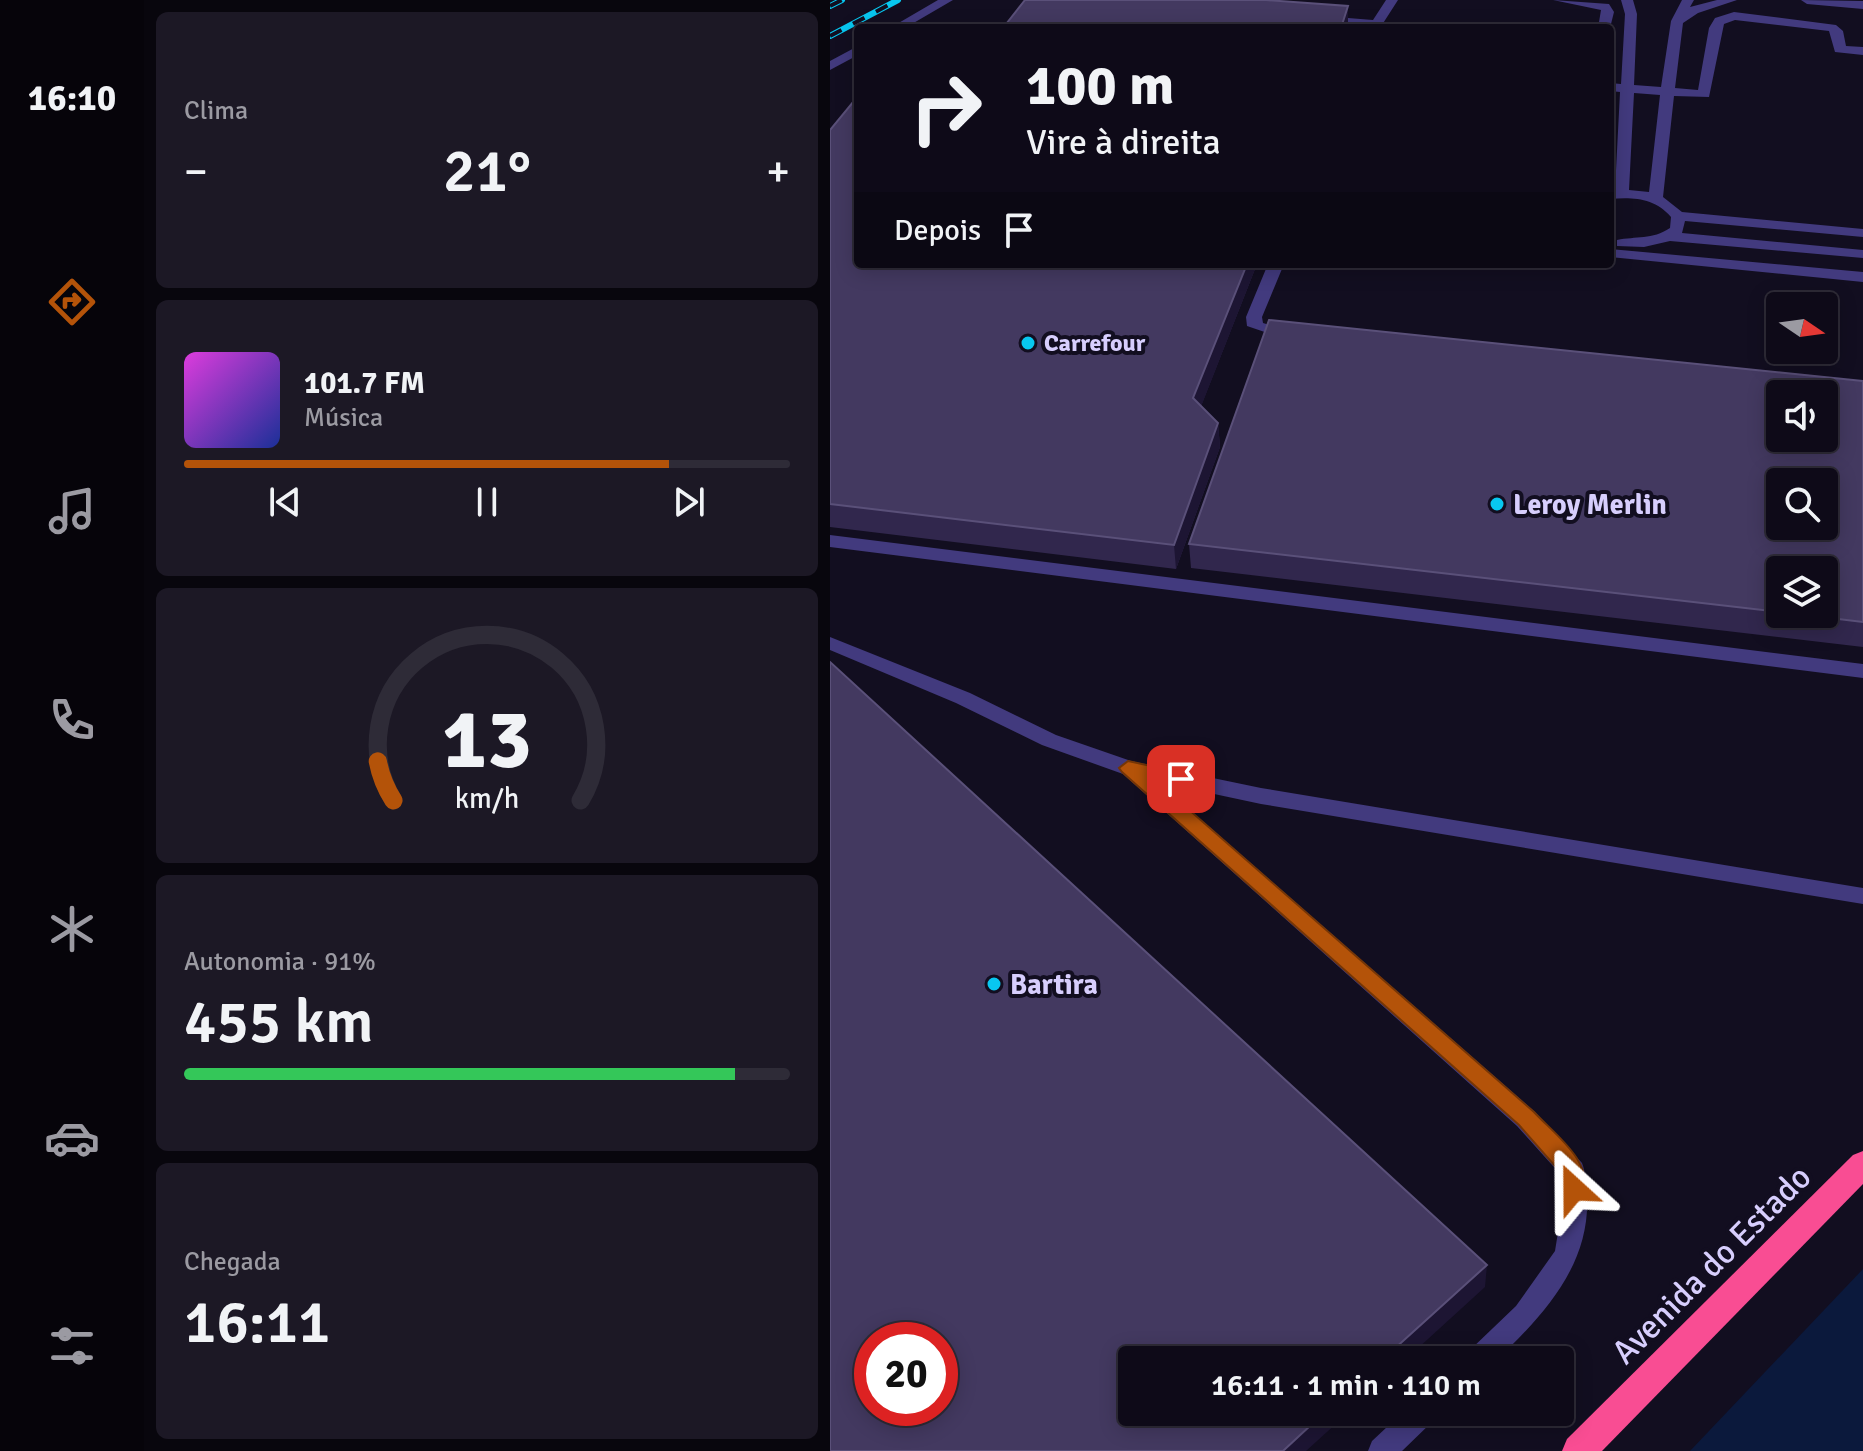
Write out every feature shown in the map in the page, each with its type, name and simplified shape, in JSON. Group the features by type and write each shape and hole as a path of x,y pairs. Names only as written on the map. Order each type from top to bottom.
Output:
{"highway":[{"name":"Avenida do Estado","path":"1579,1451 1863,1164"}],"street":[{"path":"903,24 947,0"},
{"path":"1375,24 1392,0"},
{"path":"1559,0 1605,7 1608,12 1605,24"},
{"path":"1627,0 1631,14 1626,88 1656,199"},
{"path":"1688,0 1677,21 1667,91 1641,152 1616,194 1656,199 1678,216 1863,233"},
{"path":"1677,21 1694,10 1731,0"},
{"path":"1807,0 1863,5"},
{"path":"1614,87 1704,94 1715,28 1727,17 1822,25 1837,31 1840,49 1863,51"},
{"path":"1313,19 1357,24"},
{"path":"830,66 854,52"},
{"path":"1669,236 1677,230 1678,216"},
{"path":"1616,248 1669,236 1863,254"},
{"path":"1616,248 1863,277"},
{"path":"1274,268 1254,317 1255,326 1276,334 1309,337"},
{"path":"830,541 1863,671"},
{"path":"830,643 963,698 1049,740 1128,768 1261,796 1863,896"},
{"path":"1128,768 1505,1099 1573,1171 1575,1207 1567,1255 1525,1315 1493,1346"},
{"path":"1382,1451 1408,1426"}],"water":[{"path":"1863,1269 1863,1451 1690,1451"}],"building":[{"path":"1025,0 1266,0 1348,6 1342,24 1006,24"},
{"name":"Carrefour","path":"854,101 854,268 1245,268 1193,398 1218,423 1174,545 830,504 830,130"},
{"name":"Leroy Merlin","path":"1269,320 1863,381 1863,622 1838,619 1838,556 1766,556 1766,610 1189,544"},
{"name":"Bartira","path":"830,662 1487,1265 1397,1346 1118,1346 1118,1426 1310,1426 1283,1451 830,1451"}],"railway":[{"path":"830,6 842,0"},
{"path":"830,36 898,0"}],"place":[{"name":"Carrefour","path":"1028,343"},
{"name":"Leroy Merlin","path":"1497,504"},
{"name":"Bartira","path":"994,984"}],"route":[{"path":"1181,779 1128,768 1526,1119 1573,1171 1574,1189"}]}
